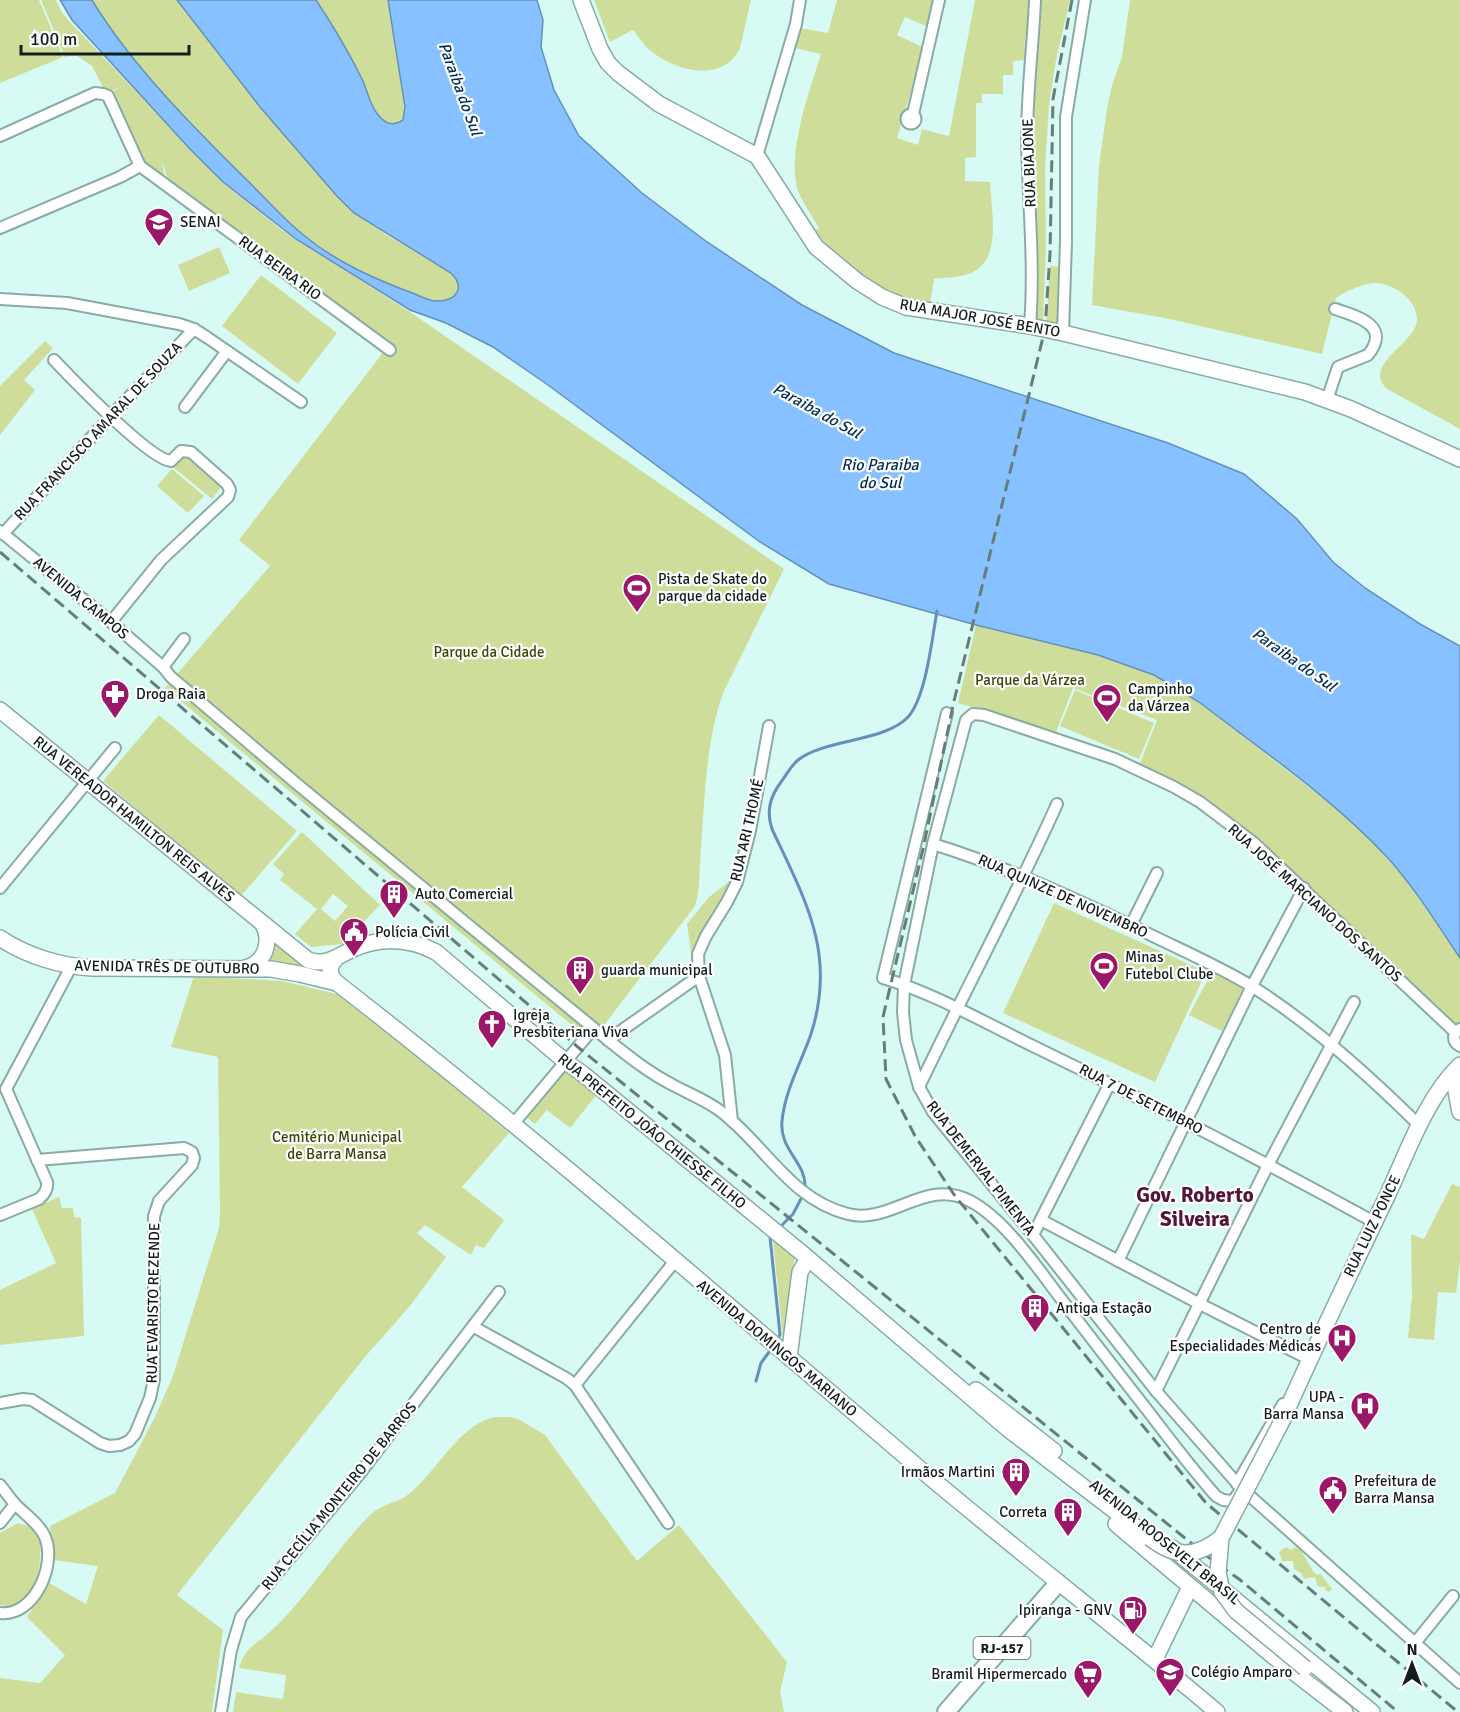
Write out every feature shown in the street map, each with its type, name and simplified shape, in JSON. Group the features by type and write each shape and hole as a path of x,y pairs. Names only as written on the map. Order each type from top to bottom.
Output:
{"main road":[{"name":"RUA MAJOR JOSÉ BENTO","path":"581,0 600,49 608,63 659,104 758,156 816,246 836,265 870,290 906,307 1030,326 1264,380 1351,409 1460,459"},
{"name":"RUA VEREADOR HAMILTON REIS ALVES","path":"0,710 265,926"},
{"name":"RUA PREFEITO JOÃO CHIESSE FILHO","path":"265,926 308,960 321,962 335,960 356,948 380,942 405,941 422,945 436,952 566,1062 808,1259 1008,1429 1166,1549 1192,1554 1205,1549 1221,1538"},
{"path":"242,969 256,965 262,957 267,936 265,926"},
{"name":"AVENIDA TRÊS DE OUTUBRO","path":"0,938 32,954 71,967 284,971 337,983"},
{"path":"335,960 330,971 337,983"},
{"name":"AVENIDA DOMINGOS MARIANO","path":"337,983 514,1123 922,1470 1058,1583 1159,1662 1217,1712"},
{"name":"RUA LUIZ PONCE","path":"1221,1538 1283,1419 1309,1359 1420,1126 1445,1080 1460,1065"},
{"path":"1460,1072 1456,1091 1460,1115"},
{"path":"1434,1099 1460,1115"},
{"path":"786,1354 800,1272 808,1259"},
{"name":"AVENIDA ROOSEVELT BRASIL","path":"952,1383 965,1385 981,1393 1016,1420 1372,1712"},
{"name":"RUA PREFEITO JOÃO CHIESSE FILHO","path":"1008,1429 1020,1442 1194,1590 1345,1712"},
{"path":"1221,1538 1218,1572 1225,1597 1236,1611 1355,1712"},
{"name":"RJ-157","path":"946,1712 1058,1583"},
{"path":"1159,1662 1194,1590"}],"street":[{"path":"758,156 796,24 800,0"},
{"path":"913,114 939,0"},
{"name":"RUA BIAJONE","path":"1030,326 1033,246 1028,172 1028,104 1035,0"},
{"path":"1063,333 1066,117 1085,0"},
{"path":"0,136 95,93 108,96 140,166 120,177 0,228"},
{"name":"RUA BEIRA RIO","path":"140,166 390,350"},
{"path":"0,299 67,303 166,321 194,329 301,402"},
{"path":"1327,400 1338,367 1368,355 1375,341 1373,330 1368,322 1335,309"},
{"name":"RUA FRANCISCO AMARAL DE SOUZA","path":"2,532 194,329"},
{"path":"185,407 227,351"},
{"path":"54,360 110,417 165,460 174,459 183,450 191,452 227,484 230,490 228,497 161,560 111,622"},
{"name":"AVENIDA CAMPOS","path":"2,532 111,622 297,784 592,1030"},
{"path":"163,667 184,639"},
{"name":"RUA 7 DE SETEMBRO","path":"947,713 883,978 956,1009 1110,1083 1374,1222"},
{"name":"RUA JOSÉ MARCIANO DOS SANTOS","path":"966,720 973,714 984,715 1079,746 1137,769 1200,802 1254,843 1458,1030"},
{"name":"RUA DEMERVAL PIMENTA","path":"966,720 933,844 904,985 903,1012 906,1040 919,1087 933,1112 1156,1391 1239,1486 1460,1683"},
{"name":"RUA ARI THOMÉ","path":"699,976 698,954 701,944 737,882 769,726"},
{"path":"0,888 116,748"},
{"path":"919,1087 956,1009 1025,876 1057,804"},
{"name":"RUA QUINZE DE NOVEMBRO","path":"933,844 980,858 1025,876 1131,925 1252,986 1331,1043 1420,1126"},
{"path":"1131,925 1158,873"},
{"path":"1118,1261 1252,986 1304,888"},
{"path":"0,1215 39,1199 47,1187 47,1182 3,1090 71,967"},
{"path":"608,1040 699,976 725,1055 732,1121"},
{"path":"1156,1391 1268,1165 1354,1002"},
{"path":"514,1123 592,1030 647,1070 718,1109 783,1175 804,1193 837,1211 852,1215 870,1215 934,1194 949,1194 969,1200 990,1215 1022,1249 1216,1496 1223,1500 1233,1501 1239,1486"},
{"path":"1458,1030 1454,1040 1460,1046"},
{"path":"1033,1235 1110,1083"},
{"name":"RUA EVARISTO REZENDE","path":"0,1403 23,1399 33,1400 105,1445 123,1444 133,1437 150,1398 154,1379 154,1216 159,1201 192,1165 194,1158 192,1152 184,1148 37,1160"},
{"path":"1041,1220 1309,1359"},
{"path":"575,1385 675,1261"},
{"name":"RUA CECÍLIA MONTEIRO DE BARROS","path":"221,1712 231,1650 241,1617 361,1472 499,1292"},
{"path":"474,1327 575,1385 669,1524"},
{"name":"RUA LUIZ PONCE","path":"1239,1486 1309,1359"},
{"path":"0,1485 44,1536 47,1547 45,1569 38,1590 29,1603 12,1613 0,1613"},
{"path":"1,1521 15,1504"},
{"path":"1415,1643 1454,1596"}],"green space":[{"path":"0,0 39,0 63,57 0,83"},
{"name":"Parque da Cidade","path":"41,0 56,0 71,23 223,183 282,230 413,314 784,569 723,693 717,712 707,769 699,884 695,906 598,1033 579,1031 165,688 270,566 239,540 388,346 167,177 161,158 165,178 146,164 108,94 122,86 106,93 92,66 76,55 65,57"},
{"path":"92,0 177,0 260,107 382,232 451,273 458,285 455,294 446,300 432,300 386,283 345,263 299,231 165,96 126,49"},
{"path":"316,0 388,0 405,107 403,120 398,124 387,123 376,113 362,79"},
{"path":"594,0 751,0 740,48 732,59 711,70 698,70 685,68 661,58 646,46 633,30 610,42"},
{"path":"837,0 933,0 928,27 905,17 897,35 924,48 897,138 918,145 922,129 949,136 975,0 1029,0 1025,60 1013,61 1013,75 1003,75 1003,94 982,94 982,103 976,103 976,157 965,158 965,181 990,182 993,233 988,257 981,266 967,275 934,279 930,305 896,298 841,264 813,232 819,228 798,191 795,176 797,141 821,54 795,48 800,28 828,33"},
{"path":"1041,0 1070,0 1056,60 1049,105 1045,168 1046,247 1043,321 1036,321 1037,238 1031,149 1032,89"},
{"path":"1130,0 1460,0 1460,429 1387,389 1381,380 1381,371 1385,363 1414,329 1417,320 1409,300 1389,286 1375,283 1365,284 1336,298 1322,354 1165,318 1092,305 1099,166 1107,108 1122,57"},
{"path":"219,247 230,273 189,291 178,265"},
{"path":"1050,266 1062,267 1058,329 1046,327"},
{"path":"261,275 337,333 298,384 222,326"},
{"path":"45,341 53,348 24,380 35,390 0,435 0,386"},
{"path":"184,453 223,485 212,499 173,467"},
{"path":"172,469 204,496 188,513 157,486"},
{"name":"Parque da Várzea","path":"976,625 1098,655 1154,675 1199,702 1342,813 1367,836 1406,880 1460,958 1460,1036 1255,841 1138,768 1157,720 1073,688 1056,732 958,703"},
{"name":"Campinho da Várzea","path":"1075,690 1154,723 1139,759 1060,726"},
{"path":"159,715 297,831 241,896 103,781"},
{"path":"302,832 380,905 342,944 311,947 295,934 317,909 280,880 284,874 273,864","holes":["333,894 348,906 335,921 321,909"]},
{"path":"735,877 697,955 691,953 687,924 709,897"},
{"name":"Minas Futebol Clube","path":"1054,903 1206,972 1155,1082 1003,1013"},
{"path":"272,941 328,964 327,975 269,962 267,958"},
{"path":"1213,970 1245,986 1222,1031 1189,1015"},
{"name":"Cemitério Municipal de Barra Mansa","path":"194,976 282,981 337,994 509,1133 462,1187 504,1220 484,1248 476,1245 471,1255 425,1225 417,1233 446,1257 410,1306 364,1358 177,1595 223,1630 212,1712 0,1712 0,1678 40,1683 65,1655 27,1617 49,1583 86,1604 98,1566 53,1560 50,1526 115,1493 154,1419 173,1376 219,1228 218,1057 171,1047"},
{"path":"569,1062 602,1088 570,1128 547,1110 535,1124 525,1116"},
{"path":"1452,1184 1460,1187 1460,1262 1456,1293 1438,1292 1434,1340 1408,1338 1412,1296 1411,1234 1424,1239"},
{"path":"59,1197 62,1208 73,1208 74,1217 81,1218 84,1336 0,1345 0,1290 56,1263 32,1209"},
{"path":"773,1240 795,1255 783,1339"},
{"path":"494,1417 511,1417 520,1420 545,1435 637,1561 679,1525 787,1662 780,1692 784,1712 233,1712 236,1692 283,1699 286,1675 239,1668 248,1650 285,1617 370,1515 410,1493 470,1429"},
{"path":"18,1523 31,1527 39,1539 40,1565 28,1596 11,1606 0,1605 0,1533"},
{"path":"1286,1547 1292,1550 1294,1547 1300,1549 1315,1574 1320,1573 1332,1589 1329,1592 1325,1590 1326,1587 1317,1586 1315,1577 1304,1579 1301,1573 1294,1569 1293,1561 1282,1561 1279,1552"}],"water":[{"name":"Rio Paraiba do Sul","path":"60,0 92,0 126,49 165,96 299,231 331,255 358,270 426,299 437,301 449,299 457,293 458,284 451,273 354,213 260,107 177,0 316,0 356,67 378,115 384,121 392,124 403,120 405,107 388,0 537,0 543,20 541,47 554,90 579,136 642,193 707,242 802,305 894,353 1168,443 1244,474 1297,519 1333,562 1365,588 1420,624 1460,646 1460,958 1407,881 1366,835 1296,776 1199,702 1154,675 1098,655 976,625 829,584 760,542 493,347 446,323 410,310 296,239 223,182 190,149 72,20"}],"waterway":[{"path":"805,1188 802,1171 785,1140 782,1121 786,1098 811,1034 818,1005 821,978 819,952 806,904 772,829 769,816 770,804 777,788 791,768 809,753 885,731 908,717 924,682 937,611"},
{"path":"779,1228 793,1214 803,1195"},
{"path":"773,1235 770,1237 780,1334 778,1340"},
{"path":"756,1381 761,1363 772,1348"}],"railway":[{"path":"1072,0 1053,99 1050,254 1045,329 954,701 923,849 883,1017 886,1079 915,1136 955,1196 1206,1503 1458,1712"},
{"path":"0,552 579,1048 1217,1564 1239,1579 1398,1712"}],"place":[{"name":"SENAI","path":"159,248"},
{"name":"Pista de Skate do parque da cidade","path":"637,614"},
{"name":"Droga Raia","path":"115,720"},
{"name":"Campinho da Várzea","path":"1107,724"},
{"name":"Auto Comercial","path":"394,920"},
{"name":"Polícia Civil","path":"354,958"},
{"name":"Minas Futebol Clube","path":"1104,992"},
{"name":"guarda municipal","path":"580,996"},
{"name":"Igreja Presbiteriana Viva","path":"492,1050"},
{"name":"Antiga Estação","path":"1035,1334"},
{"name":"Centro de Especialidades Médicas","path":"1342,1364"},
{"name":"UPA - Barra Mansa","path":"1365,1432"},
{"name":"Irmãos Martini","path":"1016,1498"},
{"name":"Prefeitura de Barra Mansa","path":"1333,1516"},
{"name":"Correta","path":"1068,1538"},
{"name":"Ipiranga - GNV","path":"1133,1636"},
{"name":"Colégio Amparo","path":"1170,1698"},
{"name":"Bramil Hipermercado","path":"1088,1700"}],"district":[{"name":"Gov. Roberto Silveira","path":"1195,1207"}],"water label":[{"name":"Paraiba do Sul","path":"460,89"},
{"name":"Paraiba do Sul","path":"817,411"},
{"name":"Paraiba do Sul","path":"1294,660"}]}
